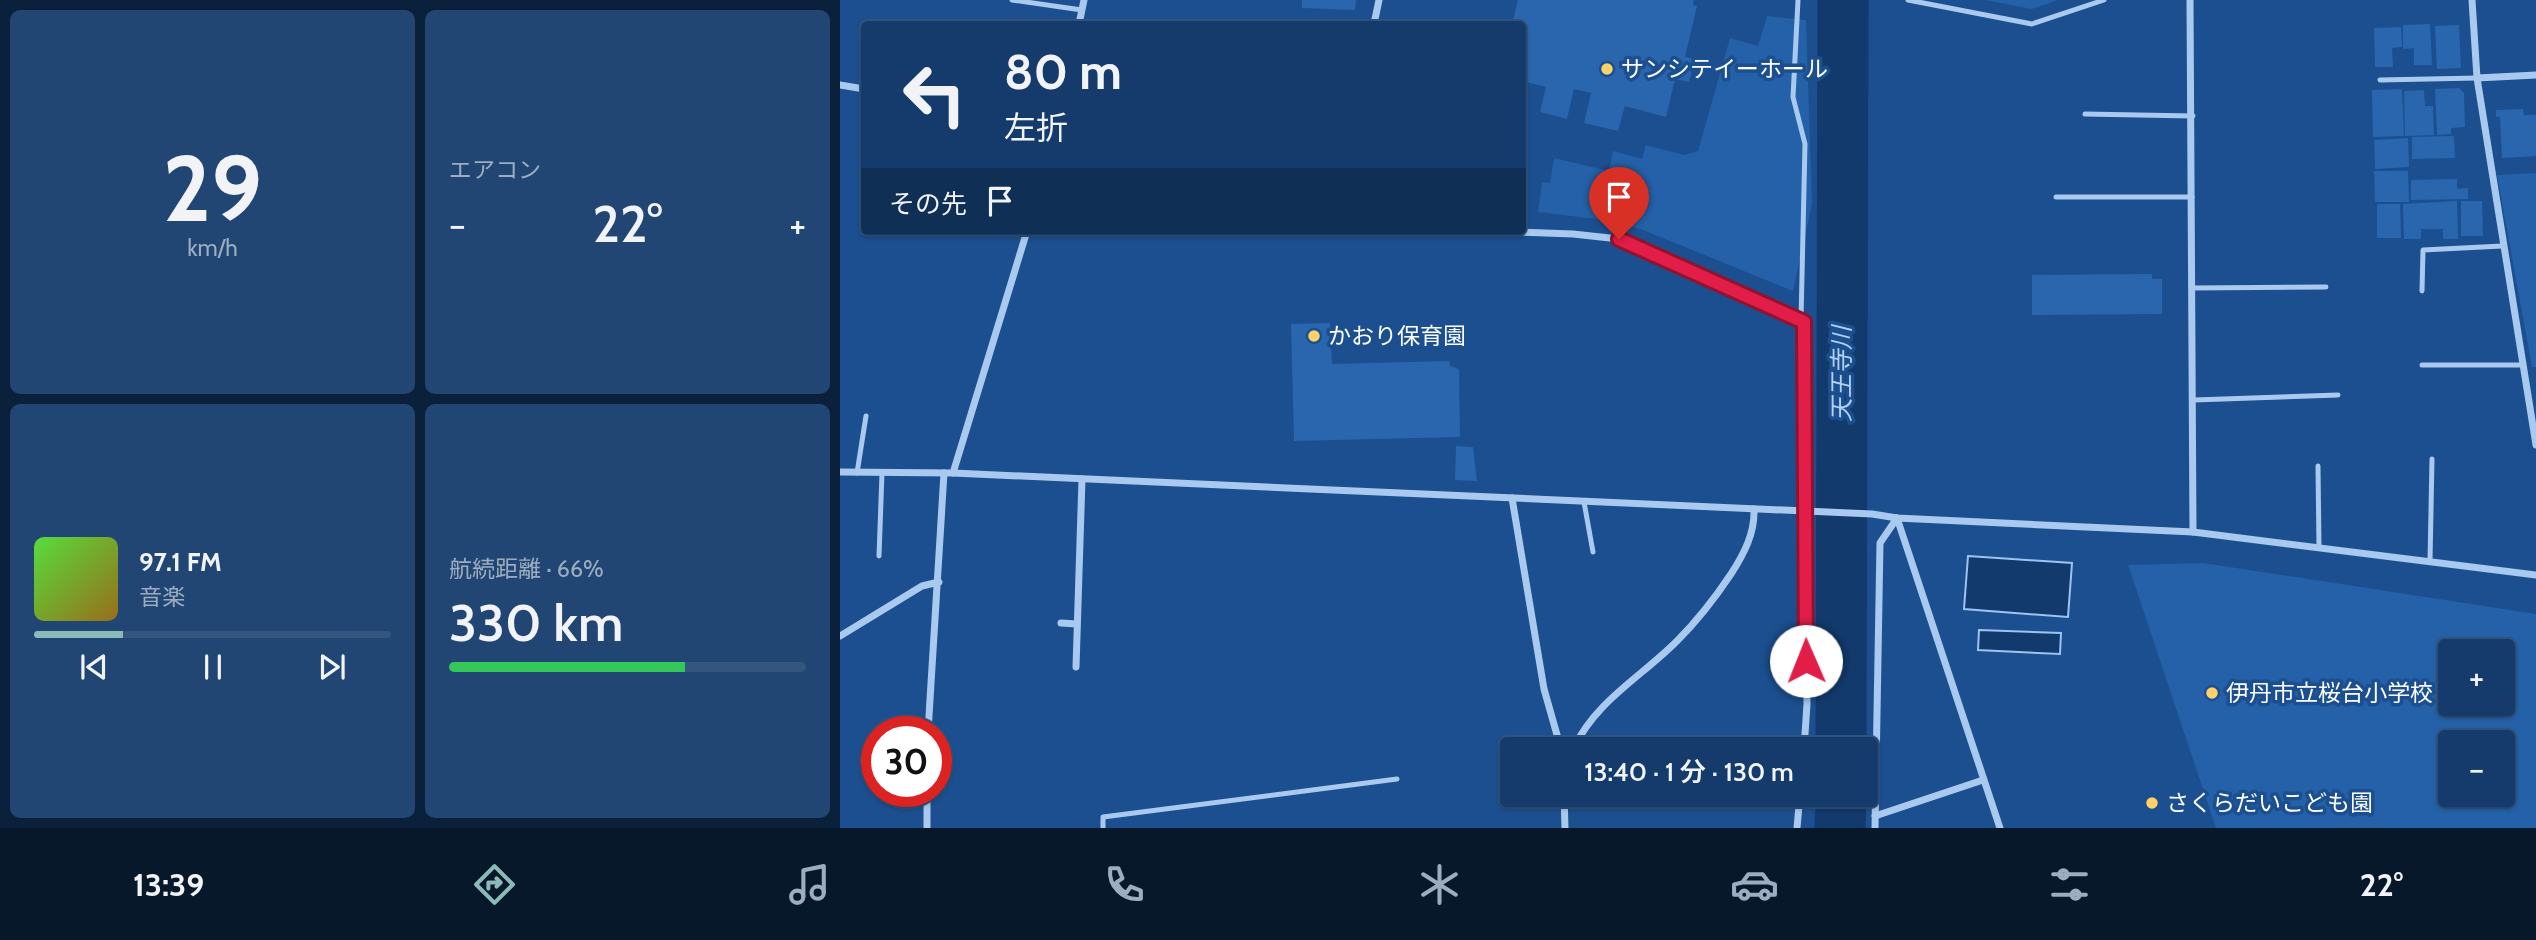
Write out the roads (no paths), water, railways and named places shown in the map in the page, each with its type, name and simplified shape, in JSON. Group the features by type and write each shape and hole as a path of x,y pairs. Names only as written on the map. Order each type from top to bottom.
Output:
{"street":[{"path":"1080,21 1084,0"},
{"path":"1375,21 1379,0"},
{"path":"2190,0 2193,116 2193,532"},
{"path":"2472,0 2476,78 2536,445"},
{"path":"2476,78 2536,75"},
{"path":"840,85 861,88"},
{"path":"1526,232 1619,239 1804,322 1807,704 1805,737"},
{"path":"953,473 1026,235"},
{"path":"840,472 953,473 1872,513 1897,518 2193,532 2536,575"},
{"path":"929,716 944,473"},
{"path":"1076,667 1082,479"},
{"path":"1512,498 1544,689 1558,737"},
{"path":"1579,737 1583,728 1611,696 1675,643 1712,602 1741,558 1755,526 1754,509"},
{"path":"1897,518 2000,828"},
{"path":"1875,828 1880,543 1897,518"},
{"path":"840,636 922,586 939,582"},
{"path":"1061,623 1077,624"},
{"path":"1875,816 1983,780"},
{"path":"927,807 927,828"},
{"path":"1564,807 1565,828"},
{"path":"1797,828 1799,807"}],"lane":[{"path":"1012,0 1082,10"},
{"path":"1798,0 1793,97 1805,144 1801,320"},
{"path":"1908,0 2032,24 2104,0"},
{"path":"2380,80 2476,78"},
{"path":"2085,114 2193,116"},
{"path":"2056,197 2192,197"},
{"path":"2422,291 2423,250 2502,246"},
{"path":"2193,288 2326,287"},
{"path":"2422,365 2522,365"},
{"path":"2194,400 2338,396"},
{"path":"857,473 866,416"},
{"path":"2430,561 2432,459"},
{"path":"2318,466 2319,548"},
{"path":"879,556 881,473"},
{"path":"1584,502 1593,552"},
{"path":"1103,828 1103,817 1397,779"}],"waterway":[{"name":"天王寺川","path":"1841,737 1843,0"},
{"name":"天王寺川","path":"1840,828 1841,807"}],"place":[{"name":"サンシテイーホール","path":"1607,69"},
{"name":"かおり保育園","path":"1314,336"},
{"name":"伊丹市立桜台小学校","path":"2212,693"},
{"name":"さくらだいこども園","path":"2152,803"}]}
